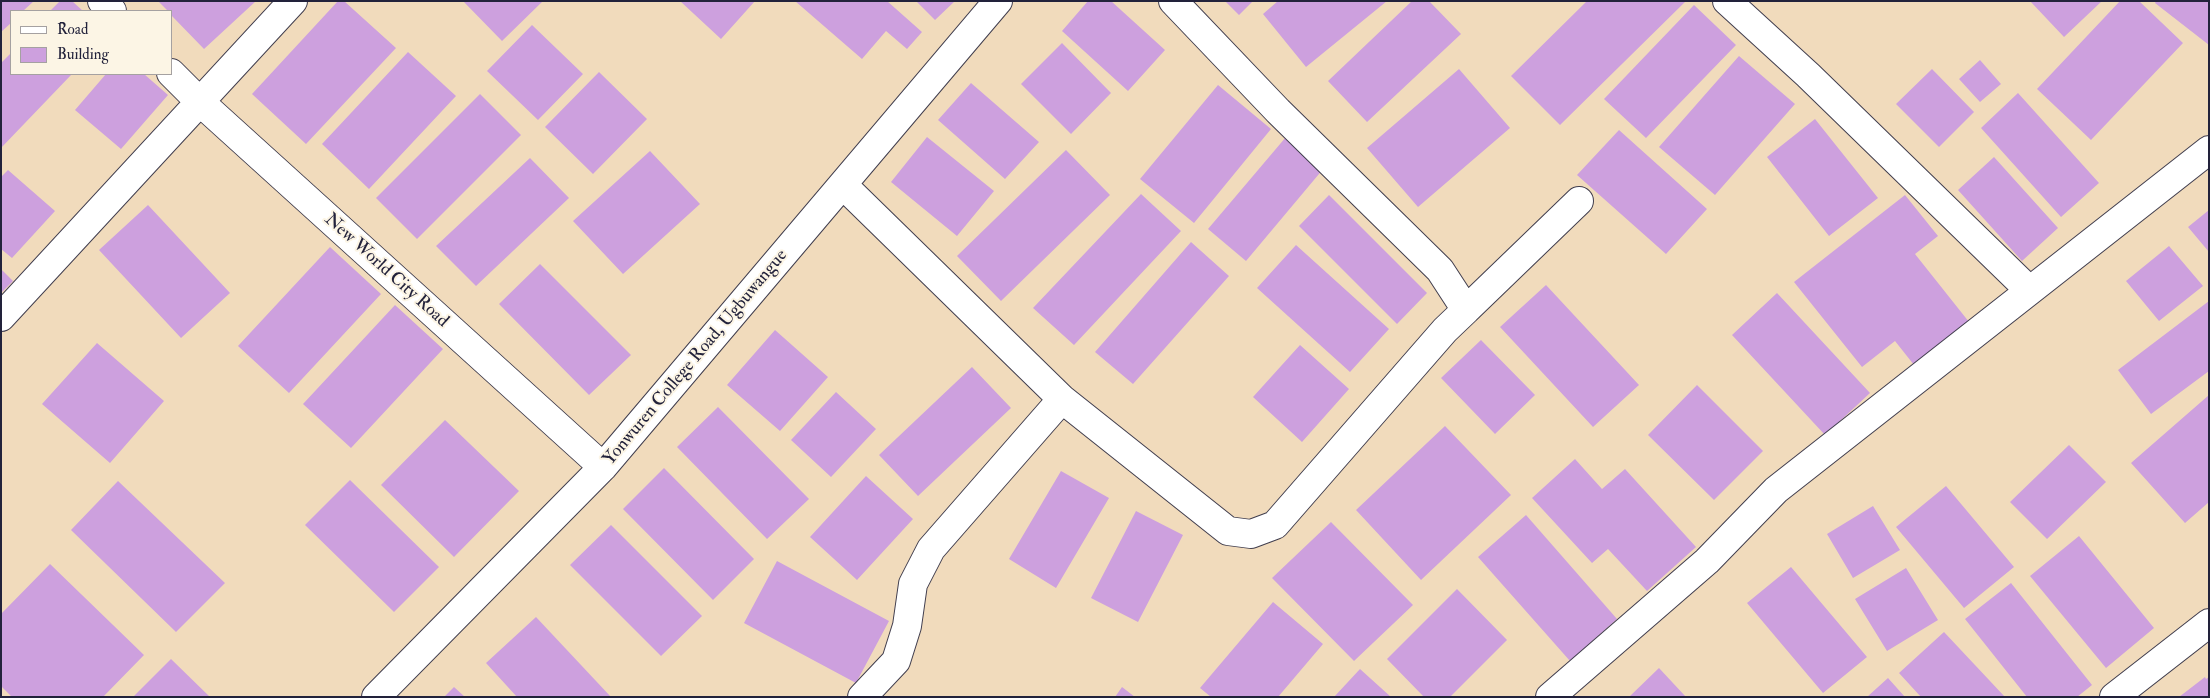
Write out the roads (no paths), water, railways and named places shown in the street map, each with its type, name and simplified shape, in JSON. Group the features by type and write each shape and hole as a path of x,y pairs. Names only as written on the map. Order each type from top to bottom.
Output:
{"street":[{"path":"102,1 111,10"},
{"path":"1,317 293,1"},
{"name":"Yonwuren College Road, Ugbuwangue","path":"376,697 603,467 998,1"},
{"path":"1173,1 1278,111 1440,270 1466,310"},
{"path":"1727,1 1808,75 2029,290"},
{"name":"New World City Road","path":"172,74 199,102 603,467"},
{"path":"1550,697 1707,561 1776,490 2209,150"},
{"path":"843,185 1062,399 1228,531 1251,534 1275,524 1445,330 1579,200"},
{"path":"862,697 896,661 907,626 913,584 931,549 1062,399"},
{"path":"2114,697 2209,623"}]}
